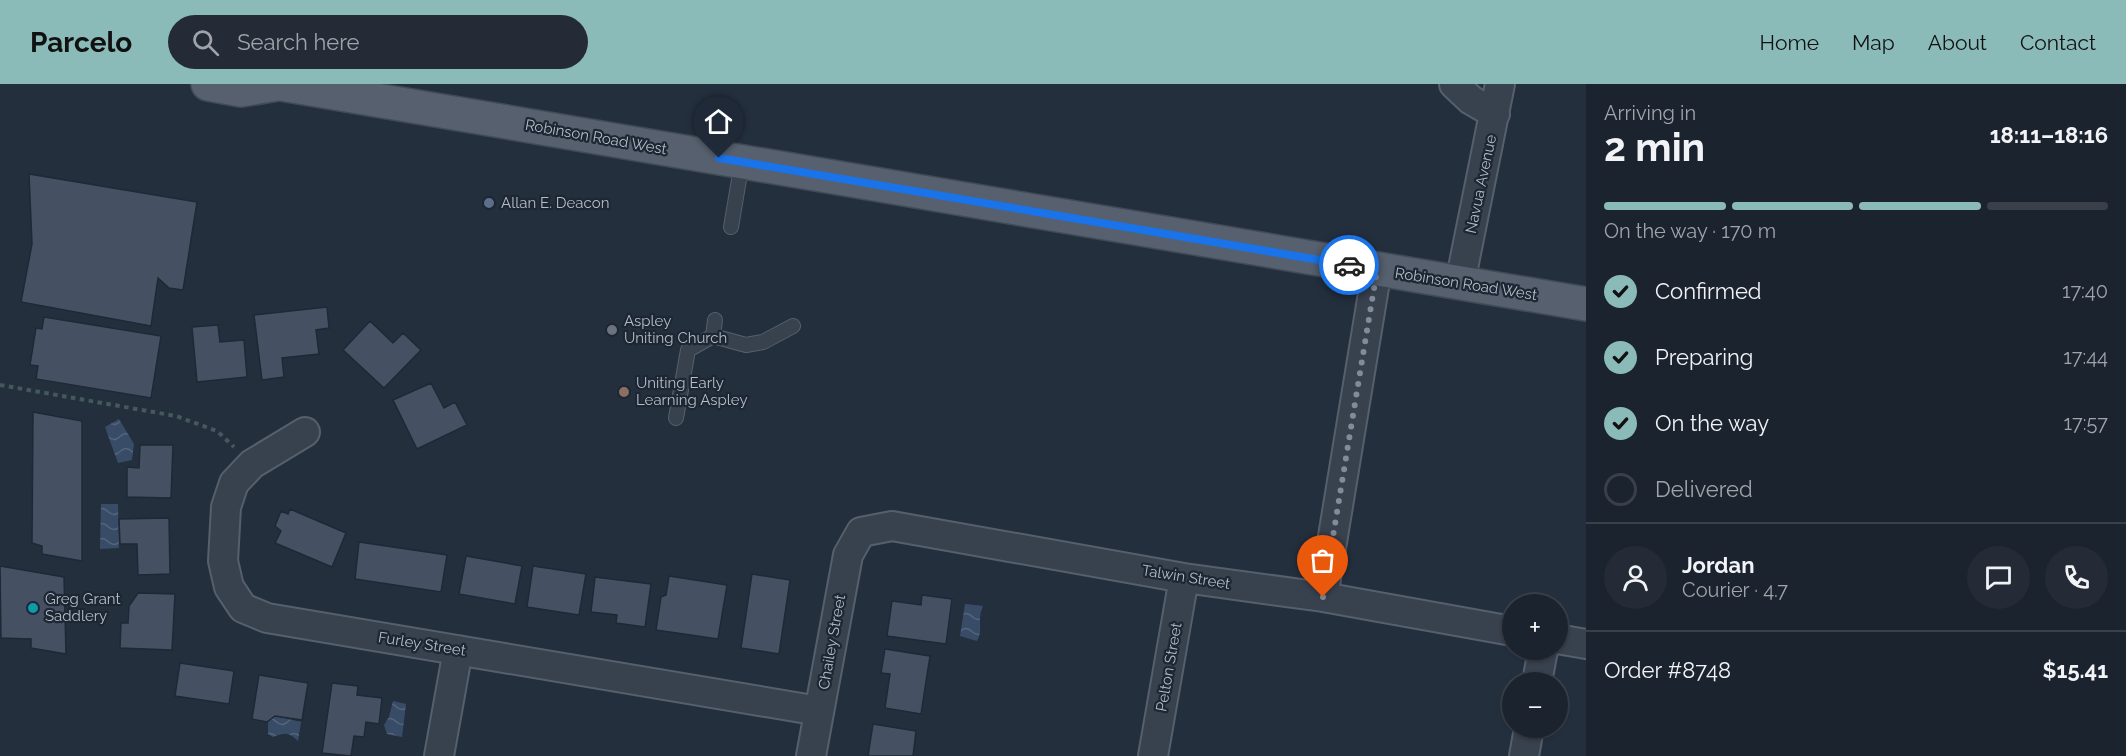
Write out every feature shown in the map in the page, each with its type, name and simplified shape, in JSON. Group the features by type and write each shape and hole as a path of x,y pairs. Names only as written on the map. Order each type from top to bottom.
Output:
{"main road":[{"name":"Robinson Road West","path":"208,84 241,90 291,85 1586,304"}],"street":[{"path":"1454,84 1471,100 1495,114"},
{"name":"Navua Avenue","path":"1460,283 1500,84"},
{"path":"1323,597 1377,270"},
{"name":"Furley Street","path":"305,432 252,464 234,483 226,507 223,561 229,587 243,608 267,618 819,711"},
{"name":"Talwin Street","path":"861,532 892,526 1184,578 1323,597 1502,629"},
{"name":"Chailey Street","path":"811,756 848,555 861,532"},
{"name":"Pelton Street","path":"1153,756 1184,578"},
{"path":"1568,641 1586,644"},
{"path":"440,756 458,650"},
{"path":"1524,756 1527,738"}],"lane":[{"path":"731,227 742,162"},
{"path":"713,336 715,320"},
{"path":"676,418 688,350 713,336 746,345 763,342 793,326"}],"path":[{"path":"0,385 176,416 217,431 252,464"}],"water":[{"path":"119,419 134,444 132,460 118,463 105,427"},
{"path":"101,504 118,504 119,548 100,549"},
{"path":"965,604 983,606 977,641 960,636"},
{"path":"393,701 406,704 402,737 387,734 384,725 389,717"},
{"path":"275,716 301,722 298,741 287,734 273,737 268,734 268,722"}],"building":[{"path":"29,174 197,202 183,290 169,288 158,278 151,326 21,302 32,244"},
{"path":"327,307 329,328 316,330 319,354 282,358 284,377 262,380 254,315"},
{"path":"44,317 161,336 151,398 36,379 38,366 30,365 36,328 42,329"},
{"path":"370,321 393,343 403,333 421,350 384,388 343,350"},
{"path":"218,325 220,342 244,340 247,377 197,382 192,327"},
{"path":"431,383 444,408 455,402 467,425 417,449 393,400"},
{"path":"33,412 82,421 82,561 42,554 42,546 32,543"},
{"path":"140,445 173,445 171,498 127,497 127,467 139,468"},
{"path":"290,509 346,533 332,567 275,543 281,531 275,526 281,511 288,514"},
{"path":"169,518 170,574 138,575 137,544 120,544 119,519"},
{"path":"359,542 447,555 441,592 355,579"},
{"path":"466,556 522,566 515,604 459,594"},
{"name":"Greg Grant Saddlery","path":"0,566 64,577 66,654 31,648 31,639 1,638"},
{"path":"533,566 586,574 579,615 527,607"},
{"path":"752,574 790,580 779,654 741,648"},
{"path":"669,576 727,585 718,639 656,630 661,597 666,595"},
{"path":"595,577 651,584 645,627 616,623 617,615 591,612"},
{"path":"138,593 175,594 172,650 120,648 121,623 128,623 129,606"},
{"path":"922,595 952,599 946,644 887,636 892,601 921,605"},
{"path":"885,649 930,656 921,714 885,708 890,674 881,673"},
{"path":"180,663 234,671 229,704 175,696"},
{"path":"259,675 308,683 302,720 275,716 267,722 252,719"},
{"path":"332,683 358,686 357,695 382,698 379,724 366,722 364,737 354,736 351,756 322,753"},
{"path":"873,724 916,731 913,756 868,756"}],"way so far":[{"path":"1323,597 1377,270 1349,265"}],"place":[{"name":"Allan E. Deacon","path":"489,203"},
{"name":"Aspley Uniting Church","path":"612,330"},
{"name":"Uniting Early Learning Aspley","path":"624,392"},
{"name":"Greg Grant Saddlery","path":"33,608"}],"route":[{"path":"719,158 1349,265"}]}
